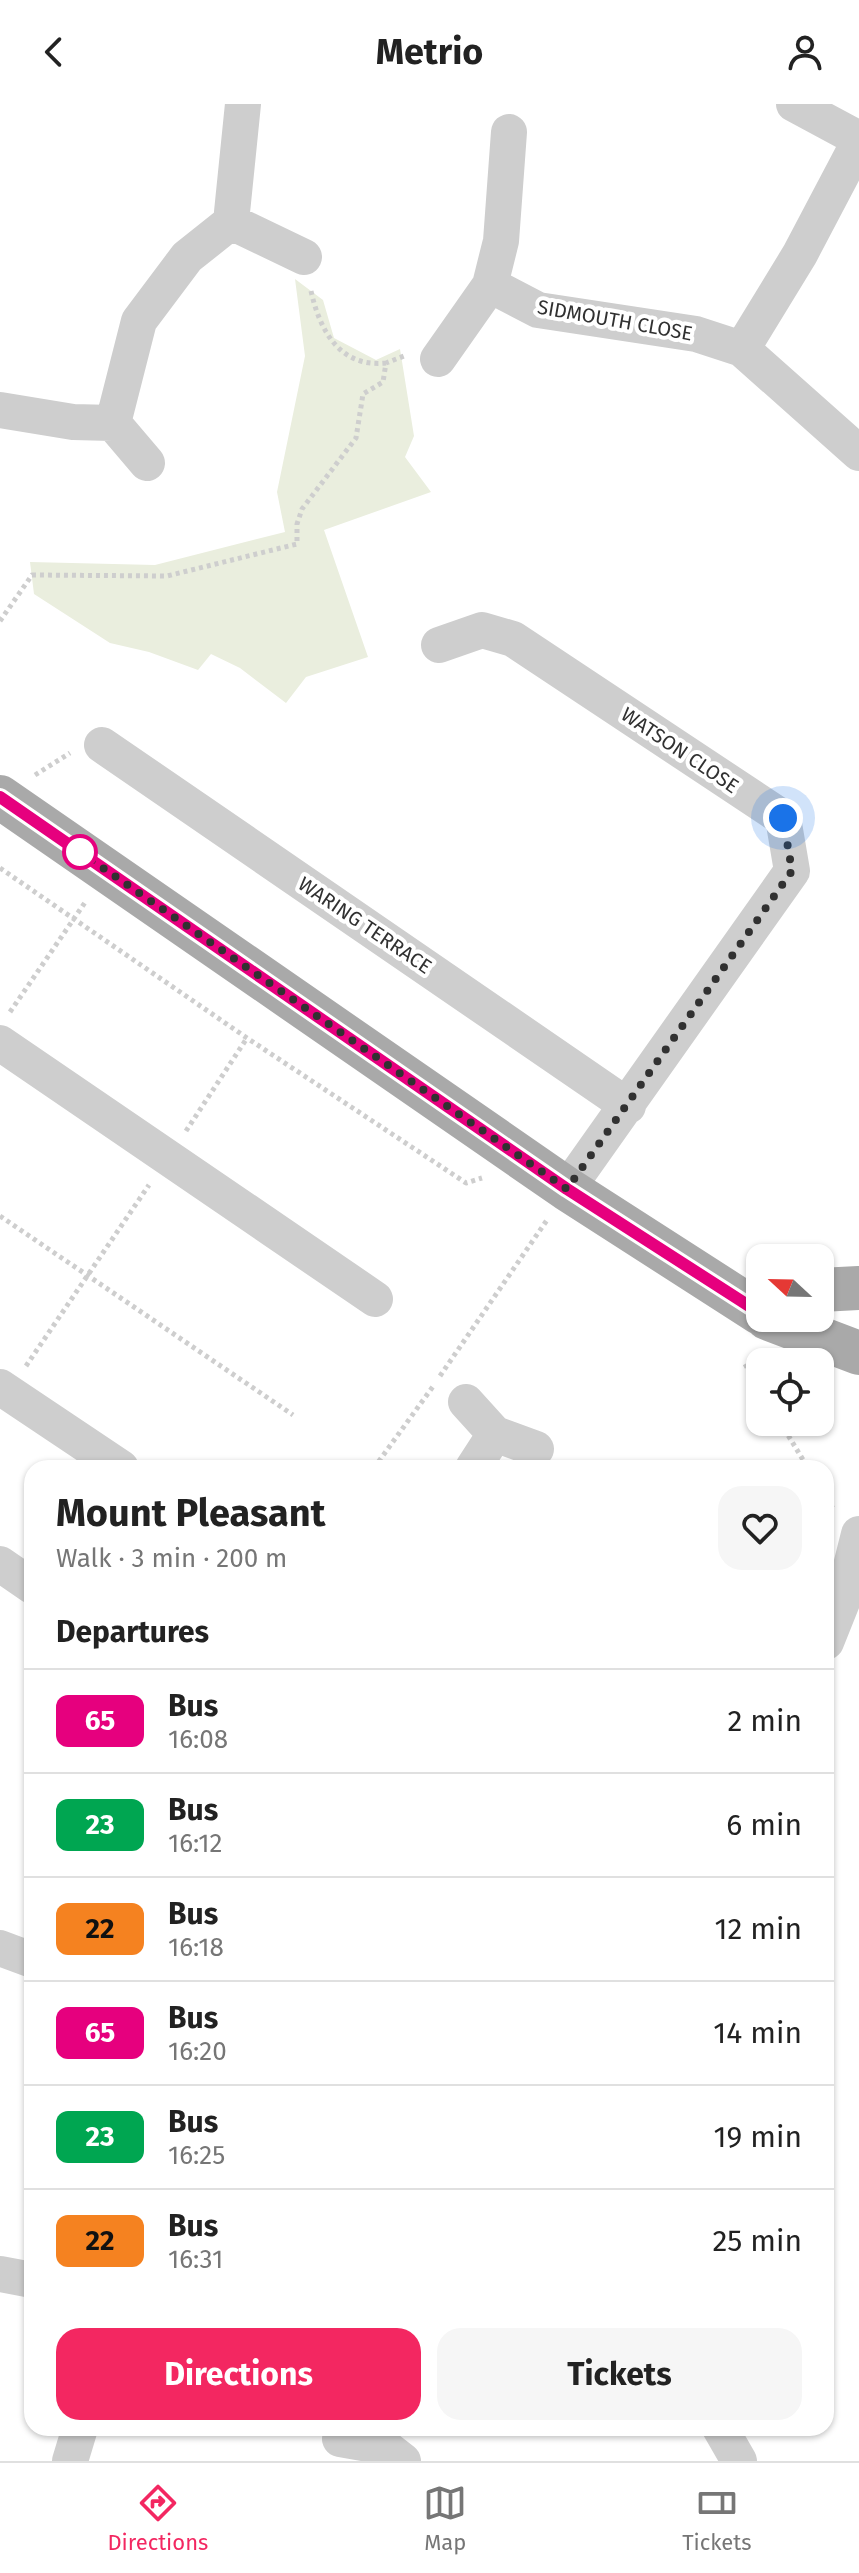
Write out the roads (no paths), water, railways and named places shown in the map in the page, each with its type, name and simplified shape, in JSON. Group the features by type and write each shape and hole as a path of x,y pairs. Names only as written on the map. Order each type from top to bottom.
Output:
{"main road":[{"path":"2,798 567,1189 746,1303"},
{"path":"717,1283 746,1288"},
{"path":"834,1289 859,1288"},
{"path":"804,1332 859,1353"}],"street":[{"path":"113,423 139,321 187,257 231,222 243,104"},
{"path":"742,349 800,254 859,140 794,104"},
{"path":"438,359 490,285 501,241 509,129"},
{"path":"231,222 304,257"},
{"name":"SIDMOUTH CLOSE","path":"490,285 538,310 696,334 742,349 852,439"},
{"path":"0,410 73,422 113,423 147,463"},
{"name":"WATSON CLOSE","path":"439,645 482,630 513,639 783,818 792,871 567,1189"},
{"name":"WARING TERRACE","path":"102,745 628,1106"},
{"path":"4,1029 168,1158 375,1299"},
{"path":"4,1390 109,1460"},
{"path":"466,1402 495,1434 536,1449"},
{"path":"478,1460 495,1434"},
{"path":"834,1622 859,1534"},
{"path":"0,1564 24,1580"},
{"path":"0,1948 24,1957"},
{"path":"0,2274 24,2278"},
{"path":"70,2461 78,2436"},
{"path":"725,2436 739,2461"},
{"path":"340,2439 395,2445"}]}
